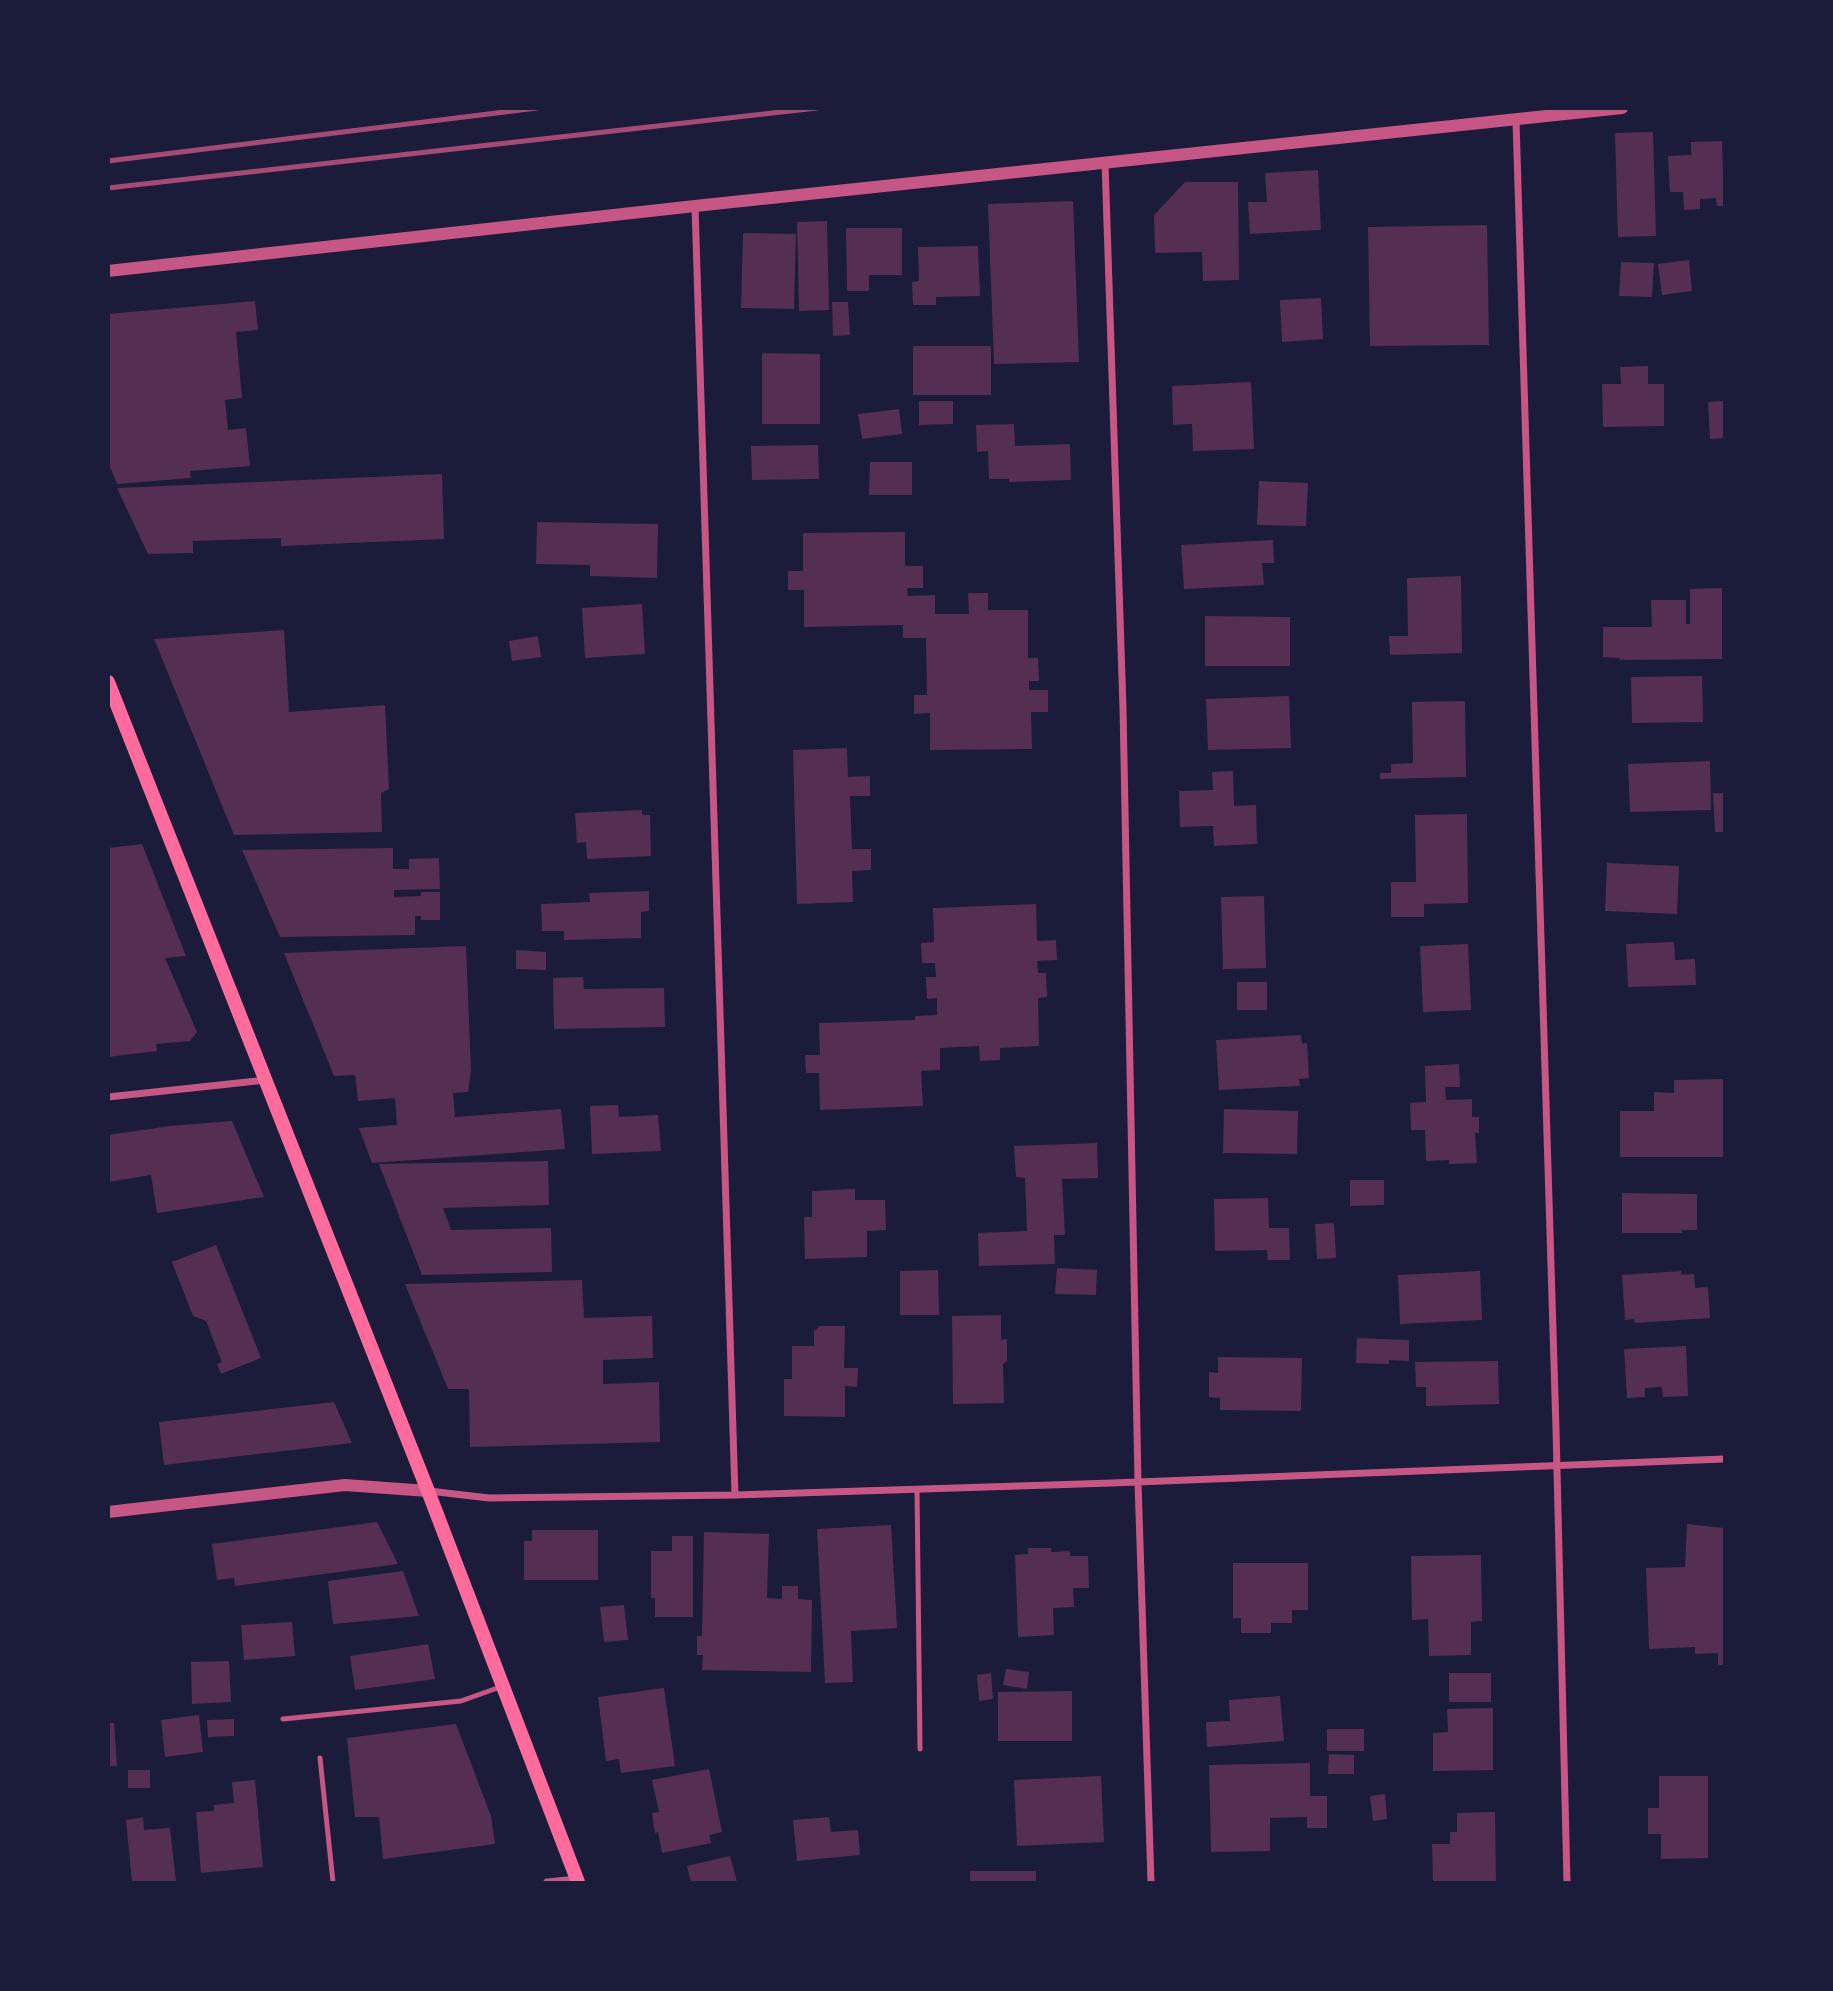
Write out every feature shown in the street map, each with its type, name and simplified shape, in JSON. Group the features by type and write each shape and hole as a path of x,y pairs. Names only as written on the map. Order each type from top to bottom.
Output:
{"main road":[{"path":"109,685 428,1491 577,1881"}],"street":[{"path":"108,271 1622,108"},
{"path":"1516,121 1567,1882"},
{"path":"1105,163 1124,708 1138,1482 1151,1882"},
{"path":"695,206 734,1494"},
{"path":"108,1097 267,1080"},
{"path":"108,1512 345,1485 489,1498 734,1494 1138,1482 1724,1459"},
{"path":"547,1882 577,1881"}],"lane":[{"path":"917,1489 920,1749"},
{"path":"284,1719 461,1701 503,1686"},
{"path":"320,1758 333,1882"}],"building":[{"path":"1653,132 1656,236 1618,237 1615,133"},
{"path":"1722,141 1724,206 1717,206 1716,198 1700,199 1700,209 1684,210 1683,192 1670,192 1668,156 1691,155 1691,142"},
{"path":"1318,170 1321,230 1250,234 1248,202 1267,202 1265,173"},
{"path":"1185,182 1238,182 1239,280 1203,281 1202,252 1155,253 1154,215"},
{"path":"1073,201 1079,362 994,364 988,204"},
{"path":"827,221 829,310 799,311 797,222"},
{"path":"1487,225 1489,345 1370,346 1368,227"},
{"path":"846,228 902,228 902,275 869,275 869,291 847,291"},
{"path":"743,233 796,234 794,309 741,308"},
{"path":"978,246 980,296 936,297 936,305 913,305 912,282 919,281 918,247"},
{"path":"1689,260 1692,291 1662,295 1658,264"},
{"path":"1621,262 1654,263 1652,297 1619,296"},
{"path":"1321,298 1323,339 1282,342 1280,300"},
{"path":"255,301 258,330 236,332 242,398 225,400 228,430 246,428 250,466 190,471 191,478 117,484 108,462 108,314"},
{"path":"832,302 848,302 850,335 833,336"},
{"path":"913,346 991,346 991,395 913,395"},
{"path":"762,353 820,354 820,424 762,424"},
{"path":"1648,366 1648,384 1664,384 1664,426 1603,427 1602,384 1621,384 1620,367"},
{"path":"1251,382 1254,449 1193,451 1192,424 1173,425 1172,386"},
{"path":"919,401 953,401 953,424 919,425"},
{"path":"1724,401 1724,438 1710,439 1708,402"},
{"path":"899,409 902,434 862,439 858,414"},
{"path":"1014,424 1015,446 1070,444 1071,480 1009,482 1009,479 989,479 988,451 977,452 976,425"},
{"path":"818,445 819,479 752,480 751,446"},
{"path":"870,462 912,462 912,495 869,495"},
{"path":"442,474 444,539 281,546 281,538 193,541 193,553 148,554 117,488"},
{"path":"1259,481 1308,483 1306,526 1257,525"},
{"path":"537,522 658,524 657,578 590,576 590,565 536,564"},
{"path":"905,532 905,566 923,566 923,588 907,588 908,596 935,595 935,614 969,614 968,593 988,593 988,610 1028,610 1028,658 1038,658 1039,681 1029,681 1029,690 1048,690 1048,712 1031,712 1032,749 930,750 930,713 914,714 914,695 927,695 926,638 903,638 903,625 804,627 804,590 788,590 788,571 803,571 803,533"},
{"path":"1273,540 1274,563 1262,563 1264,585 1184,589 1181,545"},
{"path":"1461,576 1462,653 1390,655 1389,636 1408,636 1407,578"},
{"path":"1722,588 1722,659 1619,660 1620,658 1603,657 1603,627 1652,627 1651,600 1686,600 1686,624 1690,624 1690,589"},
{"path":"642,604 645,654 585,658 582,608"},
{"path":"1205,616 1290,617 1290,666 1205,666"},
{"path":"284,630 289,712 385,705 389,789 381,793 382,832 234,835 154,639"},
{"path":"538,636 541,657 512,661 509,641"},
{"path":"1702,676 1703,722 1632,723 1631,677"},
{"path":"1289,696 1291,748 1208,750 1206,699"},
{"path":"1465,701 1466,777 1380,779 1380,773 1391,773 1391,764 1413,763 1412,702"},
{"path":"847,748 848,777 870,776 870,796 850,796 852,849 871,849 871,870 852,871 853,902 797,904 793,750"},
{"path":"1710,761 1711,810 1630,812 1628,764"},
{"path":"1233,771 1234,806 1256,805 1257,844 1214,846 1213,826 1180,827 1179,791 1213,790 1212,772"},
{"path":"1713,793 1724,793 1724,832 1715,832"},
{"path":"642,810 642,815 650,815 651,856 587,859 586,842 577,843 575,813"},
{"path":"1467,814 1468,903 1424,904 1424,917 1391,917 1391,882 1416,882 1415,815"},
{"path":"142,844 186,956 165,958 197,1032 190,1041 156,1044 157,1051 108,1057 108,848"},
{"path":"393,848 393,869 409,869 409,859 439,858 440,889 394,890 394,897 440,892 440,920 421,920 421,916 415,916 415,935 280,937 242,850"},
{"path":"1607,863 1679,866 1677,914 1605,911"},
{"path":"649,891 649,911 641,912 641,938 564,940 564,931 542,931 541,904 590,902 589,893"},
{"path":"1264,896 1266,968 1223,969 1221,897"},
{"path":"1036,904 1037,941 1056,940 1057,960 1037,961 1038,973 1046,973 1047,997 1038,998 1039,1046 1000,1048 1000,1060 980,1061 979,1046 940,1048 940,1070 921,1071 923,1106 820,1110 819,1073 806,1073 805,1055 820,1055 819,1023 915,1020 915,1016 937,1015 937,998 927,999 926,977 936,977 935,963 922,963 921,943 934,942 933,908"},
{"path":"1674,942 1675,960 1695,959 1696,985 1628,987 1626,944"},
{"path":"1468,944 1471,1010 1423,1012 1420,946"},
{"path":"466,946 471,1071 468,1092 453,1093 455,1117 561,1109 565,1149 372,1163 359,1128 397,1125 395,1098 358,1101 355,1075 334,1076 284,953"},
{"path":"516,950 546,952 546,970 516,969"},
{"path":"583,977 584,989 664,988 665,1027 554,1029 553,978"},
{"path":"1237,982 1267,982 1267,1010 1237,1010"},
{"path":"1301,1035 1302,1044 1307,1043 1309,1078 1299,1079 1300,1086 1219,1090 1216,1040"},
{"path":"1459,1064 1460,1087 1445,1087 1446,1100 1472,1099 1472,1117 1479,1117 1479,1133 1475,1133 1477,1163 1426,1161 1425,1130 1411,1130 1410,1103 1426,1102 1425,1066"},
{"path":"1724,1079 1724,1157 1620,1157 1620,1111 1654,1111 1654,1092 1674,1093 1674,1080"},
{"path":"618,1105 619,1117 658,1115 661,1151 592,1154 590,1106"},
{"path":"1224,1109 1298,1111 1297,1154 1223,1153"},
{"path":"232,1121 264,1197 157,1213 151,1175 108,1182 108,1135"},
{"path":"1097,1143 1098,1178 1062,1179 1065,1235 1054,1235 1055,1264 979,1266 978,1233 1027,1231 1025,1178 1016,1177 1014,1146"},
{"path":"548,1161 549,1205 443,1208 451,1230 551,1228 552,1272 422,1275 379,1164"},
{"path":"1350,1180 1384,1180 1384,1205 1350,1206"},
{"path":"855,1189 855,1200 885,1200 886,1230 867,1231 867,1257 805,1259 804,1217 812,1217 812,1191"},
{"path":"1622,1193 1697,1194 1697,1230 1681,1230 1683,1233 1622,1233"},
{"path":"1268,1198 1269,1228 1289,1228 1290,1260 1268,1260 1267,1250 1215,1251 1214,1199"},
{"path":"1334,1223 1336,1258 1317,1259 1315,1224"},
{"path":"216,1245 261,1358 221,1374 217,1364 222,1362 206,1321 193,1316 172,1262"},
{"path":"1057,1268 1097,1270 1096,1295 1055,1294"},
{"path":"938,1270 939,1315 900,1315 900,1271"},
{"path":"1480,1271 1482,1320 1400,1324 1398,1275"},
{"path":"1681,1271 1681,1275 1694,1274 1695,1288 1708,1287 1710,1318 1635,1323 1634,1319 1625,1320 1622,1275"},
{"path":"582,1280 584,1318 652,1316 653,1358 603,1360 603,1384 659,1382 660,1442 470,1447 469,1389 448,1389 405,1284"},
{"path":"1001,1315 1001,1340 1007,1339 1007,1361 1003,1364 1004,1403 953,1404 952,1316"},
{"path":"820,1326 845,1326 844,1368 858,1368 857,1387 845,1386 845,1417 784,1416 784,1379 792,1379 792,1346 814,1346 814,1331"},
{"path":"1357,1338 1409,1340 1409,1361 1389,1360 1389,1364 1356,1363"},
{"path":"1686,1346 1688,1396 1663,1397 1662,1387 1645,1388 1645,1397 1627,1398 1624,1349"},
{"path":"1218,1357 1302,1358 1301,1411 1220,1410 1220,1398 1209,1397 1209,1372 1218,1373"},
{"path":"1498,1361 1499,1404 1426,1406 1426,1387 1416,1387 1415,1362"},
{"path":"334,1402 352,1443 164,1465 159,1422"},
{"path":"377,1522 398,1564 235,1586 234,1578 217,1580 212,1544"},
{"path":"1687,1524 1724,1528 1724,1665 1718,1665 1718,1653 1695,1654 1695,1647 1649,1649 1646,1568 1685,1567"},
{"path":"891,1525 897,1628 851,1631 853,1682 825,1683 817,1529"},
{"path":"532,1530 598,1530 598,1580 524,1580 524,1541 532,1541"},
{"path":"704,1532 769,1534 767,1598 782,1599 782,1586 798,1586 798,1599 812,1600 811,1672 702,1670 703,1655 697,1655 697,1636 702,1636"},
{"path":"672,1536 693,1536 693,1617 655,1617 655,1598 651,1598 651,1551 672,1551"},
{"path":"1028,1548 1051,1548 1051,1552 1070,1551 1070,1556 1088,1556 1089,1588 1073,1588 1074,1607 1053,1608 1054,1635 1018,1637 1015,1555 1028,1554"},
{"path":"1481,1555 1482,1621 1471,1622 1471,1655 1429,1656 1428,1619 1412,1620 1411,1556"},
{"path":"1233,1563 1308,1563 1308,1610 1292,1610 1292,1623 1271,1623 1271,1633 1241,1633 1241,1618 1233,1618"},
{"path":"403,1571 419,1616 333,1624 328,1581"},
{"path":"624,1605 628,1640 604,1642 600,1607"},
{"path":"292,1622 295,1656 244,1660 241,1625"},
{"path":"428,1644 435,1679 355,1690 350,1656"},
{"path":"229,1661 231,1702 192,1704 191,1662"},
{"path":"1006,1669 1029,1672 1027,1689 1003,1685"},
{"path":"991,1673 993,1699 979,1701 977,1675"},
{"path":"1449,1673 1491,1673 1491,1702 1449,1702"},
{"path":"664,1688 675,1766 621,1773 619,1759 606,1761 598,1697"},
{"path":"1072,1691 1072,1741 998,1741 998,1692"},
{"path":"1280,1696 1284,1741 1207,1747 1206,1722 1230,1721 1229,1700"},
{"path":"1493,1708 1493,1770 1433,1771 1433,1733 1448,1732 1447,1709"},
{"path":"199,1715 203,1752 165,1757 161,1720"},
{"path":"234,1719 234,1736 208,1737 207,1720"},
{"path":"108,1723 114,1723 117,1766 108,1766"},
{"path":"456,1724 491,1816 495,1844 383,1859 379,1817 355,1817 347,1738"},
{"path":"1327,1729 1364,1729 1364,1751 1327,1751"},
{"path":"1329,1754 1354,1755 1354,1774 1328,1774"},
{"path":"1310,1763 1310,1796 1327,1796 1327,1828 1307,1828 1307,1817 1270,1818 1270,1851 1211,1852 1209,1765"},
{"path":"709,1769 722,1832 709,1835 711,1843 662,1853 652,1813 659,1812 652,1780"},
{"path":"128,1770 150,1770 150,1788 128,1788"},
{"path":"1101,1776 1104,1842 1017,1846 1014,1780"},
{"path":"1659,1776 1708,1776 1708,1858 1661,1859 1661,1834 1648,1834 1648,1808 1659,1808"},
{"path":"255,1780 263,1867 201,1873 196,1812 214,1811 214,1805 234,1803 232,1782"},
{"path":"1385,1794 1387,1819 1373,1821 1370,1796"},
{"path":"1495,1812 1496,1882 1433,1882 1432,1844 1450,1844 1450,1832 1457,1832 1457,1813"},
{"path":"143,1817 144,1830 170,1828 176,1882 132,1882 126,1820"},
{"path":"829,1817 831,1832 858,1830 860,1855 797,1861 793,1820"},
{"path":"730,1856 737,1882 691,1882 687,1866"},
{"path":"970,1871 1036,1871 1036,1882 970,1882"}],"railway":[{"path":"108,161 537,108"},
{"path":"108,188 817,108"}]}
